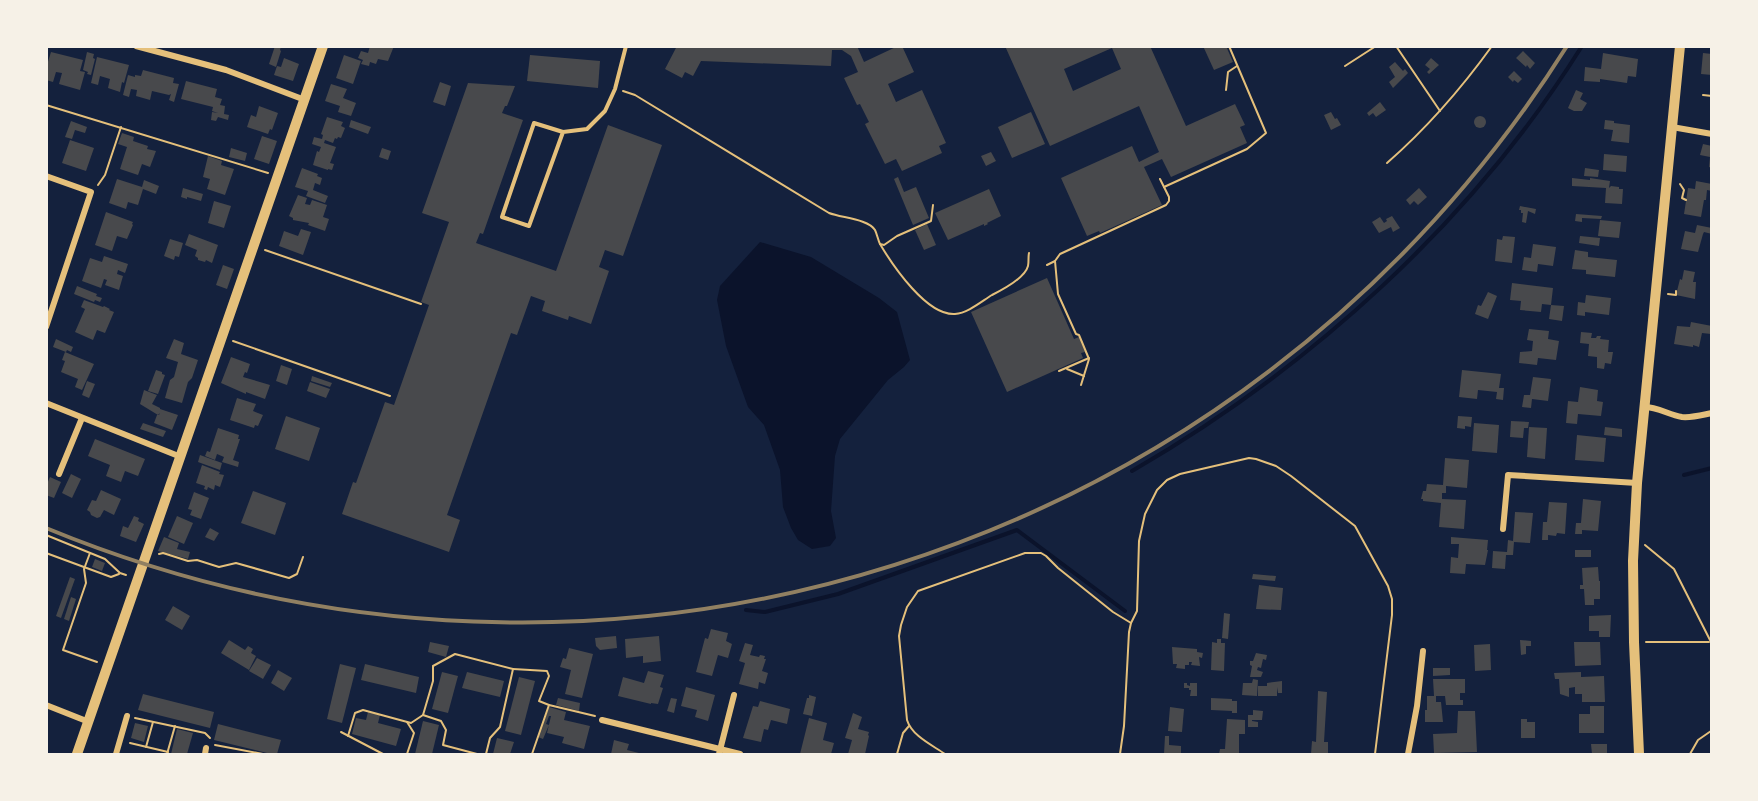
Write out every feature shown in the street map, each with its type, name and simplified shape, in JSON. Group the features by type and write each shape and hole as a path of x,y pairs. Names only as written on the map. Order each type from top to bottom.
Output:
{"street":[{"path":"136,46 226,70 304,100"},
{"path":"169,55 171,46"},
{"path":"77,754 323,46"},
{"path":"1639,754 1634,642 1634,536 1637,483 1680,46"},
{"path":"1672,127 1712,134"},
{"path":"46,176 91,192 46,327"},
{"path":"46,403 181,458"},
{"path":"1644,406 1688,417 1712,413"},
{"path":"59,474 82,418"},
{"path":"1503,529 1508,476 1637,483"},
{"path":"1408,754 1417,706 1423,651"},
{"path":"720,752 734,695"},
{"path":"46,705 88,722"},
{"path":"116,754 127,716"},
{"path":"603,720 720,752 741,754"}],"lane":[{"path":"562,132 529,226 502,217 534,123 562,132 588,129 605,111 615,88 626,46"}],"path":[{"path":"1164,187 1247,149 1266,133 1228,46"},
{"path":"1345,66 1376,46"},
{"path":"1396,46 1441,111"},
{"path":"1387,163 1441,111 1492,46"},
{"path":"1226,90 1228,72 1238,66"},
{"path":"627,93 635,95 829,213 866,223 874,229 880,244 896,270 914,290 942,311 952,314 964,311 1012,283 1026,269 1029,253"},
{"path":"1703,94 1712,96"},
{"path":"46,105 278,176"},
{"path":"91,192 105,175 121,127"},
{"path":"1047,265 1055,261 1060,254 1165,206 1169,201 1160,178"},
{"path":"1680,184 1683,190 1682,198 1686,200"},
{"path":"880,244 884,245 897,236 931,221 933,205"},
{"path":"254,246 421,304"},
{"path":"1055,261 1056,294 1089,358 1081,385"},
{"path":"1668,294 1676,295 1676,291"},
{"path":"222,337 390,396"},
{"path":"1059,371 1089,358"},
{"path":"1065,369 1084,376"},
{"path":"1120,754 1131,623 1137,611 1137,556 1142,525 1152,497 1167,480 1180,474 1240,459 1256,459 1276,466 1355,526 1391,592 1392,615 1375,754"},
{"path":"46,535 107,560 120,573 138,579"},
{"path":"1634,536 1674,569 1711,641 1712,670"},
{"path":"147,552 164,553 188,561 197,560 219,567 236,563 289,578 297,574 303,557"},
{"path":"90,553 85,568 86,583 63,650 109,666"},
{"path":"945,754 924,740 909,726 898,645 907,607 918,591 1025,553 1041,553 1113,612 1131,623"},
{"path":"47,554 111,578 120,573"},
{"path":"1634,642 1711,641"},
{"path":"348,736 355,712 363,710 411,723 423,715 433,681 433,666 455,654 513,669 547,671 549,676 539,701 603,720"},
{"path":"486,754 490,738 500,727 513,669"},
{"path":"532,754 549,705"},
{"path":"423,715 441,721 446,730 443,745 477,754"},
{"path":"1690,754 1698,740 1711,731 1712,715"},
{"path":"127,716 205,733 216,745 248,753 263,754"},
{"path":"146,747 153,722"},
{"path":"407,722 414,733 407,754"},
{"path":"120,741 167,753 175,726"},
{"path":"897,754 903,733 909,726"},
{"path":"341,732 383,754"}],"water":[{"path":"760,242 811,257 879,298 897,312 910,360 888,380 840,439 835,456 831,511 836,538 830,546 812,549 798,540 791,528 783,507 780,470 764,425 748,407 726,346 717,300 720,286"}],"building":[{"path":"275,46 281,46 276,67 269,64"},
{"path":"370,46 394,46 388,61 378,59 376,64 370,62 369,66 361,64 363,60 358,58 361,51 368,53"},
{"path":"677,46 857,46 864,62 902,46 914,72 888,84 896,102 922,90 946,143 939,146 942,153 902,171 896,159 885,164 865,124 869,122 860,104 857,105 844,78 858,72 851,56 842,50 832,50 831,66 701,61 693,76 685,72 682,78 665,69"},
{"path":"1005,46 1150,46 1186,126 1235,104 1245,125 1240,127 1247,143 1171,177 1162,159 1144,167 1162,205 1100,233 1099,231 1087,236 1061,178 1132,146 1139,162 1159,152 1139,106 1050,146","holes":["1112,48 1121,69 1073,91 1064,69"]},
{"path":"1203,46 1226,46 1233,62 1214,70"},
{"path":"1523,51 1535,63 1530,69 1516,58"},
{"path":"51,52 83,60 80,71 85,72 80,90 59,84 62,73 56,72 53,82 46,80 46,68"},
{"path":"87,52 94,54 95,59 91,75 83,70"},
{"path":"1603,53 1638,59 1636,77 1628,76 1627,83 1600,79 1600,82 1584,81 1585,67 1601,69"},
{"path":"1703,53 1712,54 1712,75 1701,74"},
{"path":"344,55 361,61 353,84 336,78"},
{"path":"530,55 600,61 598,88 527,81"},
{"path":"97,57 129,65 120,92 108,88 110,79 100,76 98,85 91,83"},
{"path":"284,58 299,64 293,81 274,75 277,66 281,67"},
{"path":"1431,58 1439,65 1429,74 1427,72 1430,69 1425,65"},
{"path":"1395,62 1408,73 1393,88 1389,82 1395,77 1389,67"},
{"path":"143,70 174,78 173,83 179,84 174,102 169,100 171,94 152,91 150,100 136,96 137,90 131,89 129,97 123,95 128,75 141,76"},
{"path":"1514,71 1522,79 1518,83 1508,77"},
{"path":"186,81 217,89 215,97 222,99 220,105 225,106 224,114 229,115 228,120 218,117 216,121 211,120 212,112 218,113 212,111 213,107 181,99"},
{"path":"440,82 451,86 445,106 433,102"},
{"path":"468,83 515,86 502,113 523,120 483,234 480,233 476,243 556,271 608,125 662,145 623,256 605,250 599,267 609,271 591,324 569,316 568,320 542,311 545,301 531,296 517,335 511,333 447,515 460,520 449,552 342,514 353,482 356,483 385,402 394,405 429,305 421,302 449,222 422,213"},
{"path":"331,84 347,89 343,98 356,103 351,116 338,112 340,106 325,101"},
{"path":"1576,90 1583,93 1580,99 1587,103 1582,111 1568,108"},
{"path":"1380,102 1386,110 1376,117 1373,113 1369,116 1367,113"},
{"path":"259,106 278,113 272,130 270,129 268,134 247,127 251,115 256,117"},
{"path":"1031,112 1045,144 1012,158 998,127"},
{"path":"1331,112 1341,125 1331,130 1324,115"},
{"path":"1482,116 1486,122 1482,128 1478,128 1474,120"},
{"path":"327,117 343,122 341,126 345,128 341,138 335,138 333,143 325,140 324,143 336,147 330,163 334,164 332,170 313,165 317,151 319,152 321,147 312,144 314,137 322,139 321,134"},
{"path":"351,120 371,127 368,134 349,127"},
{"path":"1605,120 1630,125 1629,143 1611,141 1613,130 1604,129"},
{"path":"71,121 87,127 85,133 75,130 72,139 65,137"},
{"path":"122,133 134,137 133,141 148,146 147,149 156,151 150,167 142,164 138,175 120,169 127,147 118,144"},
{"path":"262,136 277,141 269,164 254,159"},
{"path":"70,140 94,148 86,171 62,163"},
{"path":"1703,144 1712,146 1712,168 1709,167 1710,157 1700,155"},
{"path":"231,148 247,153 245,161 229,157"},
{"path":"382,148 391,151 388,160 379,157"},
{"path":"991,152 996,161 986,166 981,156"},
{"path":"1604,154 1627,156 1626,172 1603,170"},
{"path":"208,156 222,161 221,165 234,169 225,195 207,189 210,179 203,177"},
{"path":"302,168 322,178 320,185 315,183 313,190 328,196 325,203 306,196 308,191 295,187"},
{"path":"1585,168 1599,170 1598,177 1584,176"},
{"path":"898,177 904,192 916,187 929,218 913,225 894,179"},
{"path":"1572,178 1610,181 1609,188 1611,186 1623,189 1622,204 1605,203 1606,188 1572,186"},
{"path":"117,179 142,187 144,180 159,186 156,194 143,189 138,205 128,202 126,209 109,203"},
{"path":"1696,181 1712,184 1712,191 1707,190 1701,217 1684,214 1688,188 1695,189"},
{"path":"183,188 203,194 201,201 181,197"},
{"path":"1419,188 1427,197 1418,205 1414,201 1410,205 1406,200"},
{"path":"989,189 1001,216 984,226 984,224 948,240 935,213"},
{"path":"298,195 307,198 305,204 310,205 312,200 327,205 323,217 329,219 325,231 308,225 309,223 293,220 289,216"},
{"path":"214,201 231,206 224,228 208,223"},
{"path":"1520,206 1536,209 1535,214 1528,211 1526,223 1522,222 1523,213 1519,210"},
{"path":"106,212 133,222 127,239 117,236 112,251 95,245"},
{"path":"1576,214 1602,216 1601,219 1582,218 1582,222 1575,221"},
{"path":"1392,216 1400,228 1393,232 1391,227 1379,233 1372,222 1380,217 1384,223"},
{"path":"1600,220 1621,222 1619,238 1598,236"},
{"path":"927,224 936,245 924,250 915,230"},
{"path":"1697,225 1712,228 1712,234 1704,232 1698,252 1681,249 1685,231 1695,233"},
{"path":"301,229 311,232 303,255 279,246 284,231 298,236"},
{"path":"189,234 218,245 212,263 198,260 195,256 197,250 185,245"},
{"path":"1503,236 1515,237 1512,263 1495,261 1497,239 1502,240"},
{"path":"1580,236 1600,238 1599,246 1579,243"},
{"path":"170,239 183,243 179,257 175,256 174,260 164,256"},
{"path":"1533,244 1556,247 1553,266 1538,264 1537,272 1522,270 1524,257 1531,258"},
{"path":"1575,250 1588,252 1588,257 1617,260 1615,277 1586,274 1586,270 1572,269"},
{"path":"104,256 128,264 125,273 118,270 117,274 123,276 119,290 105,285 107,280 104,279 101,288 82,281 90,258 102,262"},
{"path":"223,265 234,269 227,289 216,285"},
{"path":"1684,270 1695,272 1693,282 1696,282 1695,299 1676,295"},
{"path":"1047,278 1074,339 1079,337 1085,352 1081,353 1083,358 1007,392 971,312"},
{"path":"1512,283 1553,288 1551,305 1542,304 1541,312 1520,310 1521,301 1510,300"},
{"path":"77,286 97,294 96,296 102,298 100,302 74,294"},
{"path":"1488,292 1497,296 1488,319 1475,314 1478,305 1481,306"},
{"path":"1586,295 1611,298 1609,315 1585,312 1585,316 1577,315 1578,302 1585,303"},
{"path":"84,300 104,306 114,312 105,333 97,330 93,340 75,332 85,309 81,307"},
{"path":"1551,305 1564,306 1562,321 1549,319"},
{"path":"1691,322 1712,326 1711,334 1702,333 1699,347 1674,344 1677,326 1690,327"},
{"path":"1529,329 1549,331 1548,339 1559,341 1556,360 1538,358 1537,365 1519,363 1520,352 1532,351 1533,341 1527,340"},
{"path":"1581,332 1592,333 1591,338 1601,336 1600,339 1609,340 1608,352 1613,352 1611,364 1605,363 1604,369 1597,368 1597,357 1588,356 1589,344 1580,343"},
{"path":"56,339 73,347 71,352 53,347"},
{"path":"174,339 184,343 181,354 198,360 182,403 165,398 178,362 166,358"},
{"path":"65,352 94,364 82,390 75,387 78,379 61,372"},
{"path":"231,357 250,364 243,377 270,385 265,399 221,383"},
{"path":"281,365 292,369 287,385 276,381"},
{"path":"156,370 165,375 158,394 148,391"},
{"path":"1462,370 1501,374 1499,388 1504,388 1503,400 1496,399 1497,392 1478,390 1477,399 1459,397"},
{"path":"312,376 332,383 330,387 311,381"},
{"path":"1533,377 1551,379 1548,401 1532,399 1531,408 1522,407 1524,395 1530,395"},
{"path":"87,381 95,384 89,398 82,395"},
{"path":"310,382 330,389 326,398 307,391"},
{"path":"1580,387 1598,390 1597,401 1603,402 1601,416 1578,414 1577,424 1566,423 1568,401 1578,402"},
{"path":"144,390 157,395 152,404 178,415 172,430 154,423 158,415 140,404"},
{"path":"237,398 256,404 253,411 263,415 258,426 255,425 254,428 230,420"},
{"path":"286,416 320,428 309,461 275,449"},
{"path":"1458,416 1472,417 1471,427 1457,428"},
{"path":"1511,421 1529,422 1528,428 1524,428 1523,438 1510,437"},
{"path":"143,423 166,431 163,437 140,429"},
{"path":"1474,423 1499,425 1497,453 1472,451"},
{"path":"1529,427 1547,428 1545,459 1527,457"},
{"path":"1605,427 1622,429 1622,437 1604,435"},
{"path":"218,428 239,435 238,439 240,439 233,460 239,462 238,467 222,462 224,457 217,454 215,460 205,456 207,451 210,452"},
{"path":"1577,435 1606,438 1604,462 1575,460"},
{"path":"95,439 145,459 138,476 125,471 121,482 106,476 110,465 88,456"},
{"path":"200,455 222,463 220,470 198,462"},
{"path":"1445,458 1469,460 1467,488 1446,486 1446,493 1442,493 1442,499 1466,500 1464,529 1439,527 1441,503 1421,499 1427,484 1443,485"},
{"path":"202,465 224,475 220,487 215,485 214,490 208,487 207,490 204,489 205,486 196,483"},
{"path":"71,474 81,479 72,498 62,493"},
{"path":"50,477 61,482 54,498 46,495 46,486"},
{"path":"101,490 121,499 114,515 104,510 97,518 87,510 92,500 96,501"},
{"path":"253,491 286,503 275,535 241,523"},
{"path":"194,492 209,498 201,519 190,515 192,510 188,509"},
{"path":"1583,499 1601,501 1598,531 1582,530 1582,534 1575,534 1576,523 1581,523"},
{"path":"1549,502 1567,503 1565,534 1548,535 1548,540 1542,540 1543,522 1547,522"},
{"path":"1515,512 1533,513 1530,543 1514,542 1513,555 1506,555 1505,569 1492,568 1493,551 1507,552 1508,540 1513,541"},
{"path":"134,516 144,524 136,542 120,536 123,526 128,528"},
{"path":"177,516 193,523 184,544 168,537"},
{"path":"210,528 219,533 214,541 205,537"},
{"path":"164,537 179,543 177,549 190,552 188,559 158,551"},
{"path":"1451,537 1488,540 1485,565 1466,564 1465,574 1450,573 1451,557 1458,558 1459,544 1451,544"},
{"path":"1575,550 1591,550 1591,557 1575,557"},
{"path":"95,559 105,563 102,571 92,567"},
{"path":"1598,567 1600,599 1594,599 1594,605 1585,605 1584,589 1580,589 1580,585 1583,585 1582,568"},
{"path":"1253,574 1276,576 1275,581 1252,579"},
{"path":"70,577 75,579 61,618 56,616"},
{"path":"1259,585 1283,588 1281,610 1256,609"},
{"path":"71,597 76,599 69,621 64,619"},
{"path":"173,606 190,616 182,630 165,620"},
{"path":"1224,613 1230,614 1228,639 1222,638"},
{"path":"1611,615 1610,637 1599,637 1599,631 1589,631 1589,616"},
{"path":"711,629 728,633 726,641 732,644 728,658 718,655 712,676 696,672 705,638 708,639"},
{"path":"616,636 617,648 600,650 596,646 595,638"},
{"path":"659,636 661,661 643,663 643,656 626,658 625,639"},
{"path":"1217,639 1225,643 1224,671 1211,670 1212,642 1217,643"},
{"path":"229,640 245,650 248,646 253,649 251,653 256,656 249,670 221,653"},
{"path":"1520,640 1531,641 1531,646 1526,646 1526,654 1521,655"},
{"path":"430,642 449,646 446,657 428,652"},
{"path":"1574,642 1600,642 1601,665 1575,666"},
{"path":"745,643 753,645 750,655 765,656 764,659 766,659 762,671 768,673 765,684 759,682 758,689 739,684 745,663 739,661"},
{"path":"1490,644 1491,670 1475,671 1474,645"},
{"path":"1172,647 1197,649 1197,652 1203,653 1202,658 1199,657 1200,666 1191,665 1192,662 1189,662 1189,665 1185,665 1185,669 1176,668 1177,664 1173,664"},
{"path":"569,648 593,654 582,698 565,694 571,670 560,667 563,658 566,659"},
{"path":"1256,653 1267,655 1266,660 1263,659 1261,668 1258,667 1257,670 1263,672 1261,677 1250,677 1252,666 1250,661 1253,661"},
{"path":"257,658 271,665 263,679 249,671"},
{"path":"340,664 356,668 342,723 327,719"},
{"path":"365,664 419,677 416,693 361,680"},
{"path":"1433,668 1450,668 1450,675 1433,676"},
{"path":"278,670 292,678 284,691 271,683"},
{"path":"648,671 664,675 658,704 618,696 623,677 644,683"},
{"path":"442,672 458,676 448,713 432,709"},
{"path":"467,672 504,681 500,697 462,688"},
{"path":"1581,672 1581,677 1604,676 1605,702 1582,702 1582,694 1575,694 1575,687 1569,688 1569,697 1560,694 1559,679 1555,679 1554,673"},
{"path":"519,677 535,681 521,735 505,731"},
{"path":"1253,679 1258,680 1257,696 1242,695 1243,683 1252,683"},
{"path":"1433,679 1465,679 1465,693 1460,693 1463,705 1446,705 1445,696 1436,696 1436,702 1441,702 1443,722 1425,722 1427,696 1434,696"},
{"path":"1282,681 1282,693 1278,693 1277,687 1277,696 1258,696 1258,686 1267,686 1267,683"},
{"path":"1184,683 1190,686 1190,683 1197,683 1197,696 1190,696 1191,690 1184,688"},
{"path":"686,687 715,695 708,721 695,717 697,710 681,706"},
{"path":"1318,691 1327,692 1324,742 1328,742 1328,754 1311,754 1312,741 1316,742"},
{"path":"143,694 214,712 210,728 138,710"},
{"path":"809,695 816,697 812,716 803,714"},
{"path":"558,698 580,703 579,711 556,705"},
{"path":"671,698 677,699 674,713 667,711"},
{"path":"1211,698 1237,701 1237,713 1211,710"},
{"path":"760,701 790,709 787,724 771,720 768,730 764,729 761,742 743,738 753,706 758,707"},
{"path":"1590,706 1604,706 1604,733 1579,733 1579,714 1590,714"},
{"path":"549,707 566,712 564,720 590,726 584,749 562,743 564,737 547,733 549,726 543,739 538,737"},
{"path":"1170,707 1184,709 1182,732 1168,731"},
{"path":"1253,710 1263,711 1262,720 1252,720 1258,722 1258,727 1248,727 1248,715 1253,715"},
{"path":"1458,711 1475,711 1477,752 1434,753 1433,734 1457,733"},
{"path":"368,712 380,715 378,723 401,729 396,746 352,734 356,718 366,720"},
{"path":"853,713 862,717 858,729 869,732 865,754 848,754 852,740 845,738"},
{"path":"809,718 827,723 823,740 834,743 831,754 800,754"},
{"path":"1227,719 1245,720 1245,734 1239,734 1239,754 1219,754 1220,749 1225,749"},
{"path":"1521,719 1535,722 1535,738 1521,738"},
{"path":"423,721 439,725 432,754 415,754"},
{"path":"135,723 148,726 144,742 131,738"},
{"path":"218,724 281,740 277,754 214,740"},
{"path":"177,729 193,733 187,754 171,754"},
{"path":"1165,736 1169,736 1169,745 1181,746 1181,754 1164,754"},
{"path":"497,738 514,742 510,754 493,754"},
{"path":"614,740 629,744 627,750 643,754 611,754"},
{"path":"1591,744 1607,744 1607,754 1592,754"}],"waterway":[{"path":"1132,471 1198,430 1262,386 1324,338 1382,286 1438,231 1490,172 1538,111 1582,46"},
{"path":"1684,475 1712,468"},
{"path":"746,610 765,612 838,594 1017,530 1125,611"}],"railway":[{"path":"46,528 258,594 474,622 687,611 895,565 1091,484 1272,369 1432,223 1567,46"}]}
